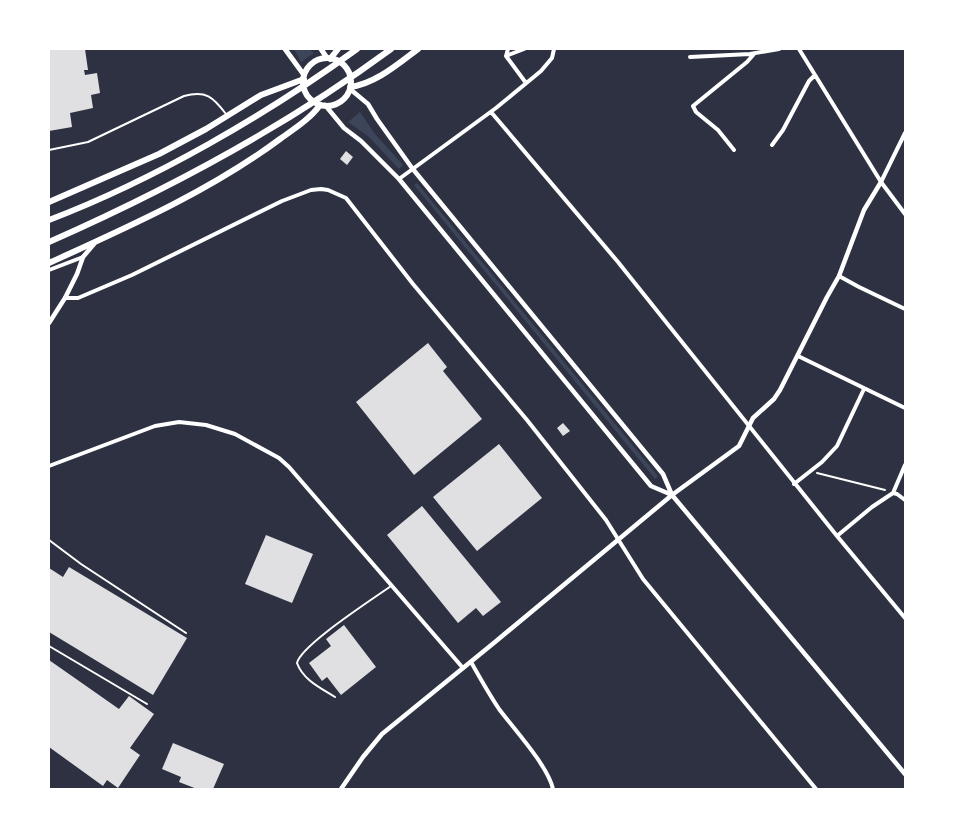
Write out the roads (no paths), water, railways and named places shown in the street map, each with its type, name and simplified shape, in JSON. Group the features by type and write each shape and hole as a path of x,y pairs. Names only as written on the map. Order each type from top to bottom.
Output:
{"highway":[{"path":"328,58 338,49"},
{"path":"49,220 110,194 184,157 280,100 357,49"},
{"path":"49,242 142,199 223,157 326,93 391,49"},
{"path":"350,88 363,86 418,49"},
{"path":"49,202 159,154 228,116 261,95 304,77 313,63 320,59 328,58 341,63 347,68 350,75 350,88 341,101 335,104 323,105 308,96 304,77"},
{"path":"49,263 183,198 243,165 323,105"}],"main road":[{"path":"284,49 304,77"},
{"path":"321,49 328,58"}],"street":[{"path":"506,56 508,49"},
{"path":"506,56 524,49"},
{"path":"399,179 491,112 526,83 548,64 554,49"},
{"path":"690,57 754,54 779,49"},
{"path":"798,49 881,182 905,214"},
{"path":"734,150 718,130 696,112 693,106 747,62 754,54"},
{"path":"506,56 526,83"},
{"path":"772,145 783,130 814,75"},
{"path":"350,88 368,104 412,168 663,474 672,495 905,774"},
{"path":"323,105 344,128 361,141 399,179 651,486 672,495"},
{"path":"491,112 618,262 794,484 905,618"},
{"path":"341,789 382,734 672,495 739,446 753,418 774,399 798,356 827,296 839,276 864,210 881,182 905,133"},
{"path":"65,298 78,298 132,275 282,201 321,189 337,192 346,198 413,284 527,420 606,520 643,579 816,789"},
{"path":"49,323 65,298 83,257 97,241"},
{"path":"49,270 83,257"},
{"path":"839,276 905,309"},
{"path":"798,356 905,408"},
{"path":"794,484 810,472 837,446 864,389"},
{"path":"49,466 138,432 166,424 179,422 206,425 235,434 279,458 289,467 463,668"},
{"path":"836,536 893,493 905,465"},
{"path":"893,493 905,500"},
{"path":"471,662 499,708 539,762 553,789"}],"lane":[{"path":"49,150 88,142 194,93 203,93 210,97 228,116"},
{"path":"49,540 80,564 186,633"},
{"path":"335,697 303,674 297,663 298,658 321,637 391,586"},
{"path":"49,646 147,704"}]}
